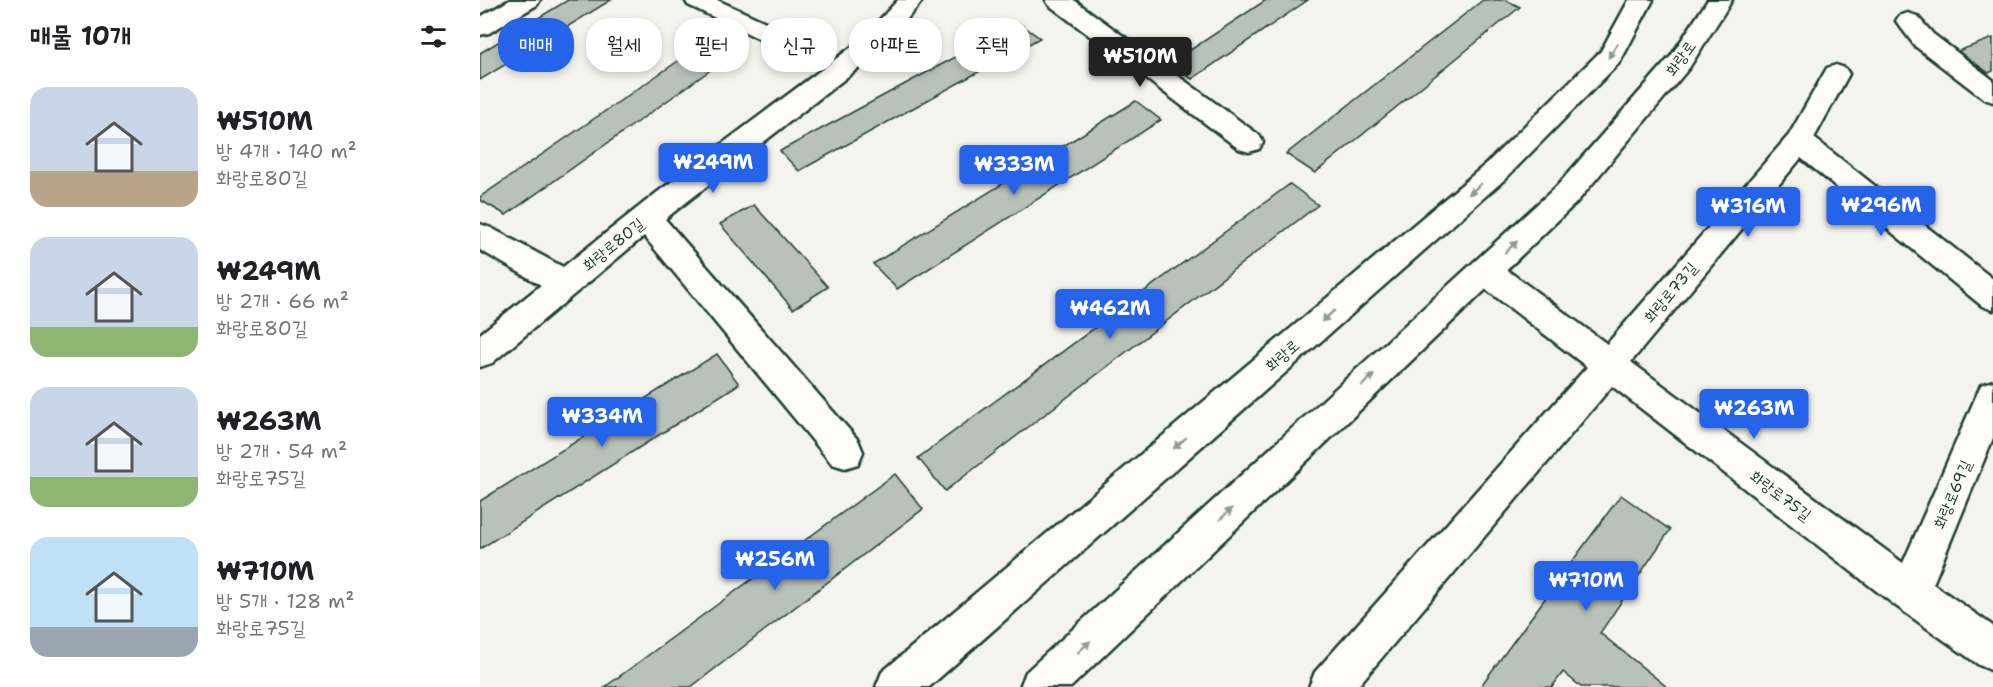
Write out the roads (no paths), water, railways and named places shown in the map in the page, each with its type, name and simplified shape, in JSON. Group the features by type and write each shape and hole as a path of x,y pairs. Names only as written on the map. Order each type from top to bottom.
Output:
{"street":[{"path":"480,27 528,0"},
{"path":"697,0 761,30"},
{"name":"화랑로80길","path":"480,352 646,217 870,46 911,0"},
{"path":"1058,0 1249,142"},
{"name":"화랑로","path":"897,687 1495,172 1611,56 1641,0"},
{"name":"화랑로","path":"1041,687 1567,194 1680,62 1720,0"},
{"path":"1908,21 1924,40 1993,93"},
{"name":"화랑로73길","path":"1330,687 1609,365 1799,141 1836,74"},
{"path":"1799,141 1993,297"},
{"path":"646,217 845,452"},
{"path":"480,236 565,283"},
{"name":"화랑로75길","path":"1485,271 1910,592 1993,651"},
{"name":"화랑로69길","path":"1910,592 1991,404"}]}
